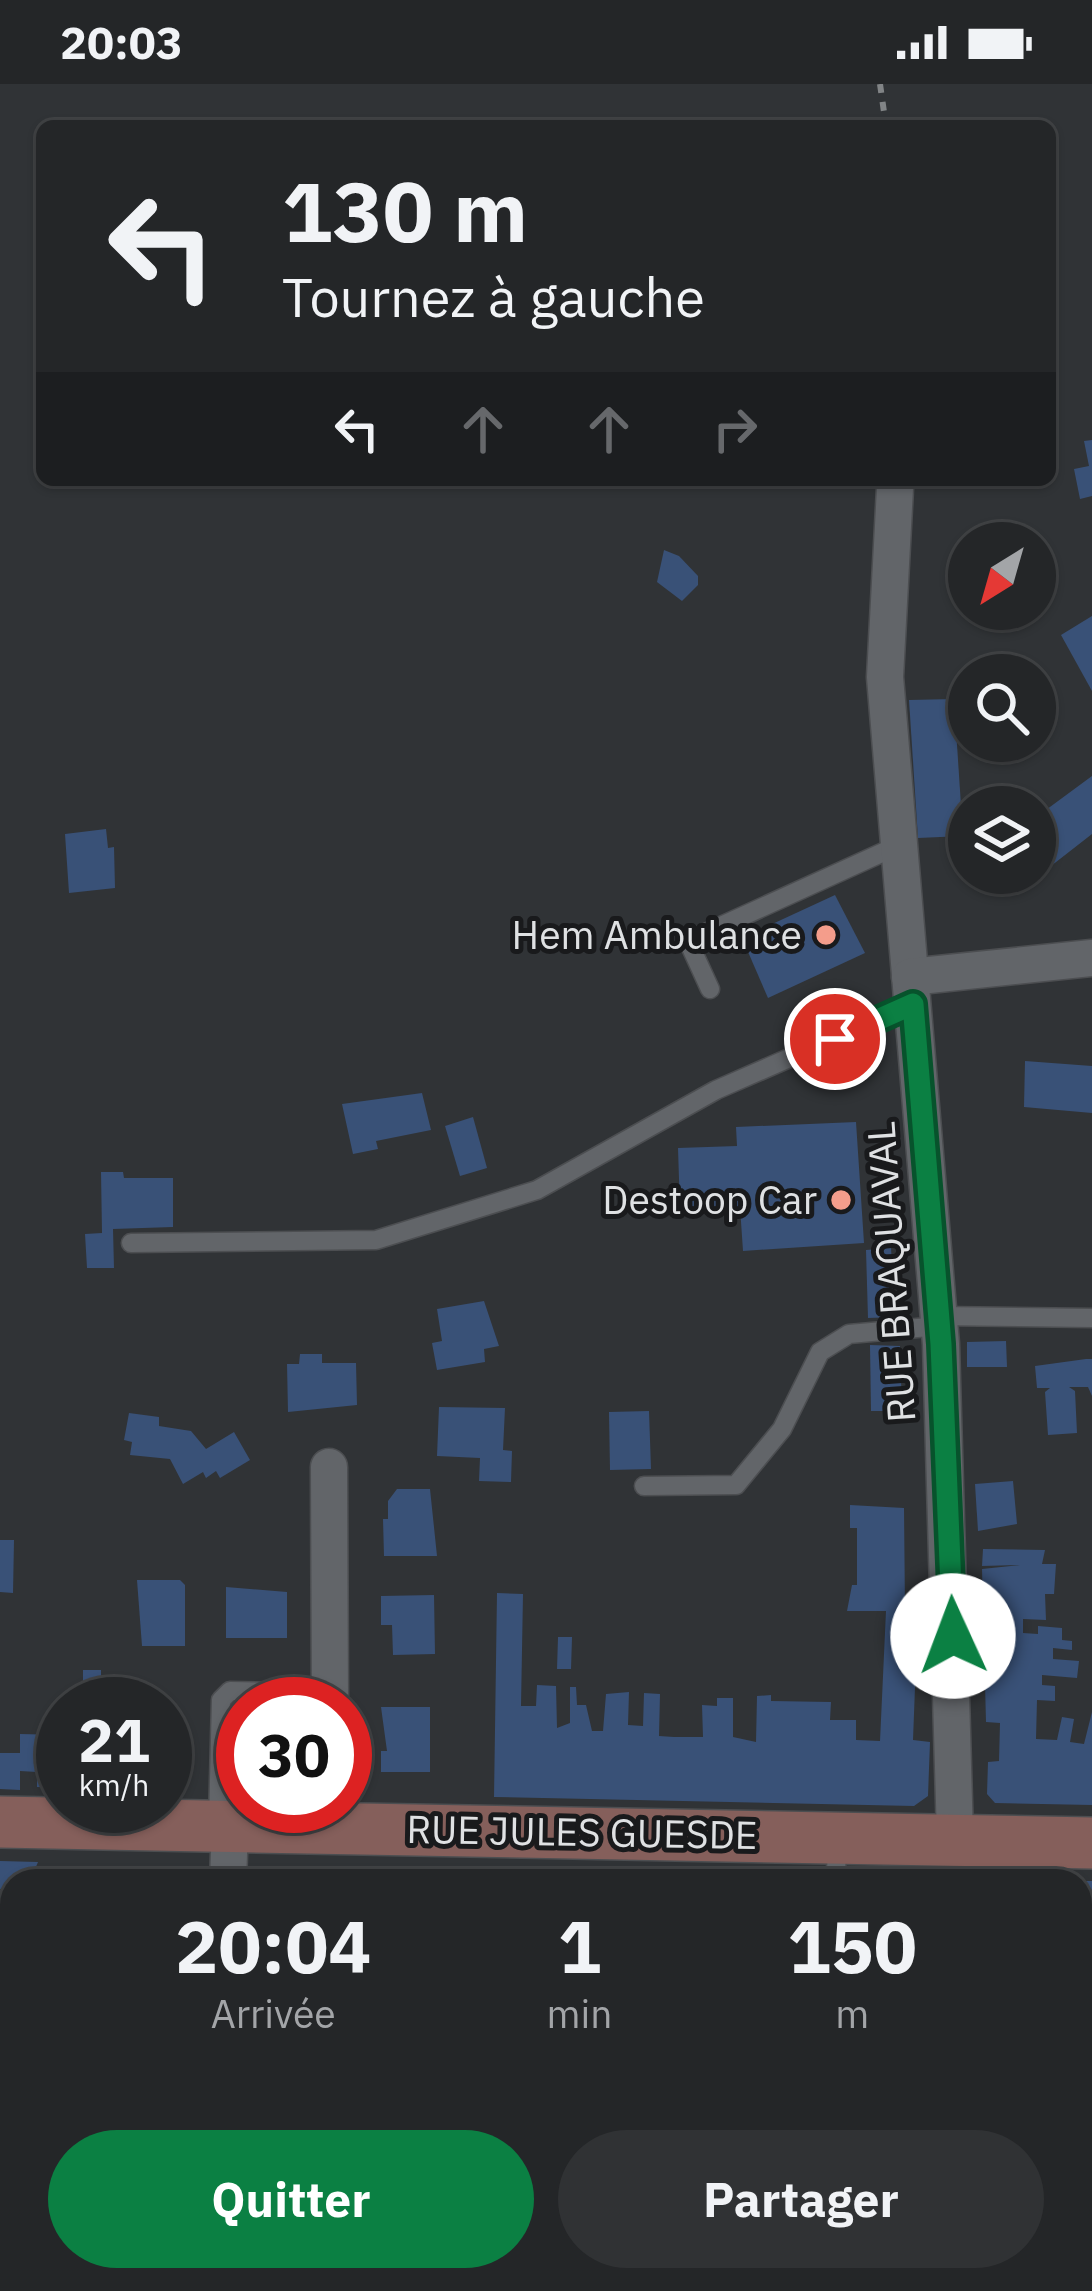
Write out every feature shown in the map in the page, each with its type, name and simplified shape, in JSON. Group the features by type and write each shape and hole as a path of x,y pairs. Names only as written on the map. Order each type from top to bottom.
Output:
{"main road":[{"name":"RUE JULES GUESDE","path":"372,1820 837,1858 955,1837 1092,1843"},
{"name":"RUE JULES GUESDE","path":"0,1822 216,1821"}],"street":[{"name":"RUE BRAQUAVAL","path":"895,488 885,677 939,1321 955,1837"},
{"path":"912,991 1092,958"},
{"path":"329,1467 330,1677"},
{"path":"233,1869 247,1833"}],"lane":[{"path":"710,989 688,941 899,845"},
{"path":"131,1243 376,1240 538,1190 716,1090 912,991"},
{"path":"644,1486 736,1484 782,1429 820,1352 849,1334 939,1321 1092,1318"}],"path":[{"path":"880,84 885,120"}],"building":[{"path":"1092,440 1092,496 1080,499 1074,469 1089,466 1084,441"},
{"path":"664,550 679,556 698,576 698,585 682,601 657,582"},
{"path":"1092,616 1092,691 1061,635"},
{"path":"948,699 948,762 958,762 960,786 948,786 948,837 918,838 909,700"},
{"path":"1092,776 1092,834 1056,862 1056,803"},
{"path":"106,829 108,848 114,847 115,888 69,893 65,834"},
{"path":"835,895 865,953 768,998 742,938"},
{"path":"1025,1061 1092,1066 1092,1113 1024,1107"},
{"path":"422,1093 431,1130 376,1141 378,1149 353,1154 342,1104"},
{"path":"473,1117 487,1168 460,1176 445,1126"},
{"path":"856,1122 864,1243 743,1251 740,1207 680,1210 678,1148 737,1146 736,1127"},
{"path":"101,1172 123,1172 124,1178 173,1178 173,1227 113,1229 114,1268 87,1268 85,1234 102,1233"},
{"path":"891,1248 895,1317 868,1318 866,1250"},
{"path":"484,1301 499,1346 484,1349 485,1362 437,1370 432,1343 442,1341 437,1309"},
{"path":"1006,1341 1007,1367 967,1367 967,1342"},
{"path":"870,1345 900,1346 902,1411 871,1411"},
{"path":"300,1354 322,1354 322,1363 356,1363 357,1405 288,1412 287,1364 299,1364"},
{"path":"1092,1359 1092,1396 1088,1387 1069,1387 1075,1391 1077,1433 1048,1435 1045,1392 1050,1388 1037,1388 1035,1366"},
{"path":"439,1407 505,1408 503,1450 512,1451 511,1482 479,1481 480,1458 437,1456"},
{"path":"649,1411 651,1469 610,1470 609,1412"},
{"path":"129,1413 159,1417 159,1426 191,1431 206,1449 234,1432 250,1460 220,1478 216,1471 206,1478 203,1472 183,1484 170,1459 130,1455 132,1442 124,1440"},
{"path":"1013,1481 1017,1524 978,1531 975,1484"},
{"path":"397,1489 430,1489 437,1556 384,1556 383,1519 388,1519 388,1501"},
{"path":"850,1505 904,1508 905,1610 918,1609 913,1740 930,1742 928,1796 914,1806 494,1797 497,1593 523,1594 521,1706 536,1706 537,1685 556,1686 557,1728 570,1723 570,1687 576,1687 577,1705 586,1705 592,1731 603,1731 606,1694 629,1692 628,1725 643,1726 644,1693 660,1694 659,1736 674,1737 703,1737 702,1705 717,1706 717,1698 733,1698 733,1737 756,1742 757,1696 771,1695 771,1701 831,1702 830,1720 856,1720 856,1740 880,1741 886,1611 847,1611 852,1585 857,1585 857,1528 850,1528"},
{"path":"0,1540 14,1540 13,1593 0,1592"},
{"path":"983,1549 1045,1550 1042,1564 1056,1564 1054,1594 1045,1594 1046,1620 1023,1619 1023,1633 1038,1634 1038,1626 1062,1628 1062,1640 1072,1641 1072,1650 1053,1648 1053,1659 1079,1661 1077,1678 1042,1675 1042,1685 1055,1686 1055,1701 1037,1700 1036,1739 1057,1740 1062,1717 1074,1719 1070,1742 1084,1744 1092,1712 1092,1805 995,1803 987,1794 988,1762 999,1761 1000,1723 986,1722 982,1569 1020,1565 982,1566"},
{"path":"137,1580 180,1580 185,1585 185,1646 142,1646"},
{"path":"226,1587 287,1592 287,1638 226,1638"},
{"path":"434,1595 435,1654 393,1655 392,1625 381,1625 381,1596"},
{"path":"558,1637 572,1637 571,1669 557,1669"},
{"path":"83,1670 101,1670 101,1677 83,1677"},
{"path":"381,1707 430,1707 430,1772 381,1772 381,1751 387,1751"},
{"path":"20,1734 36,1734 36,1772 20,1771 20,1790 0,1789 0,1753 20,1753"},
{"path":"0,1861 38,1862 35,1869 0,1869"}],"place":[{"name":"Hem Ambulance","path":"826,935"},
{"name":"Destoop Car","path":"841,1200"}],"route":[{"path":"835,1039 913,1004 941,1344 953,1636"}]}
